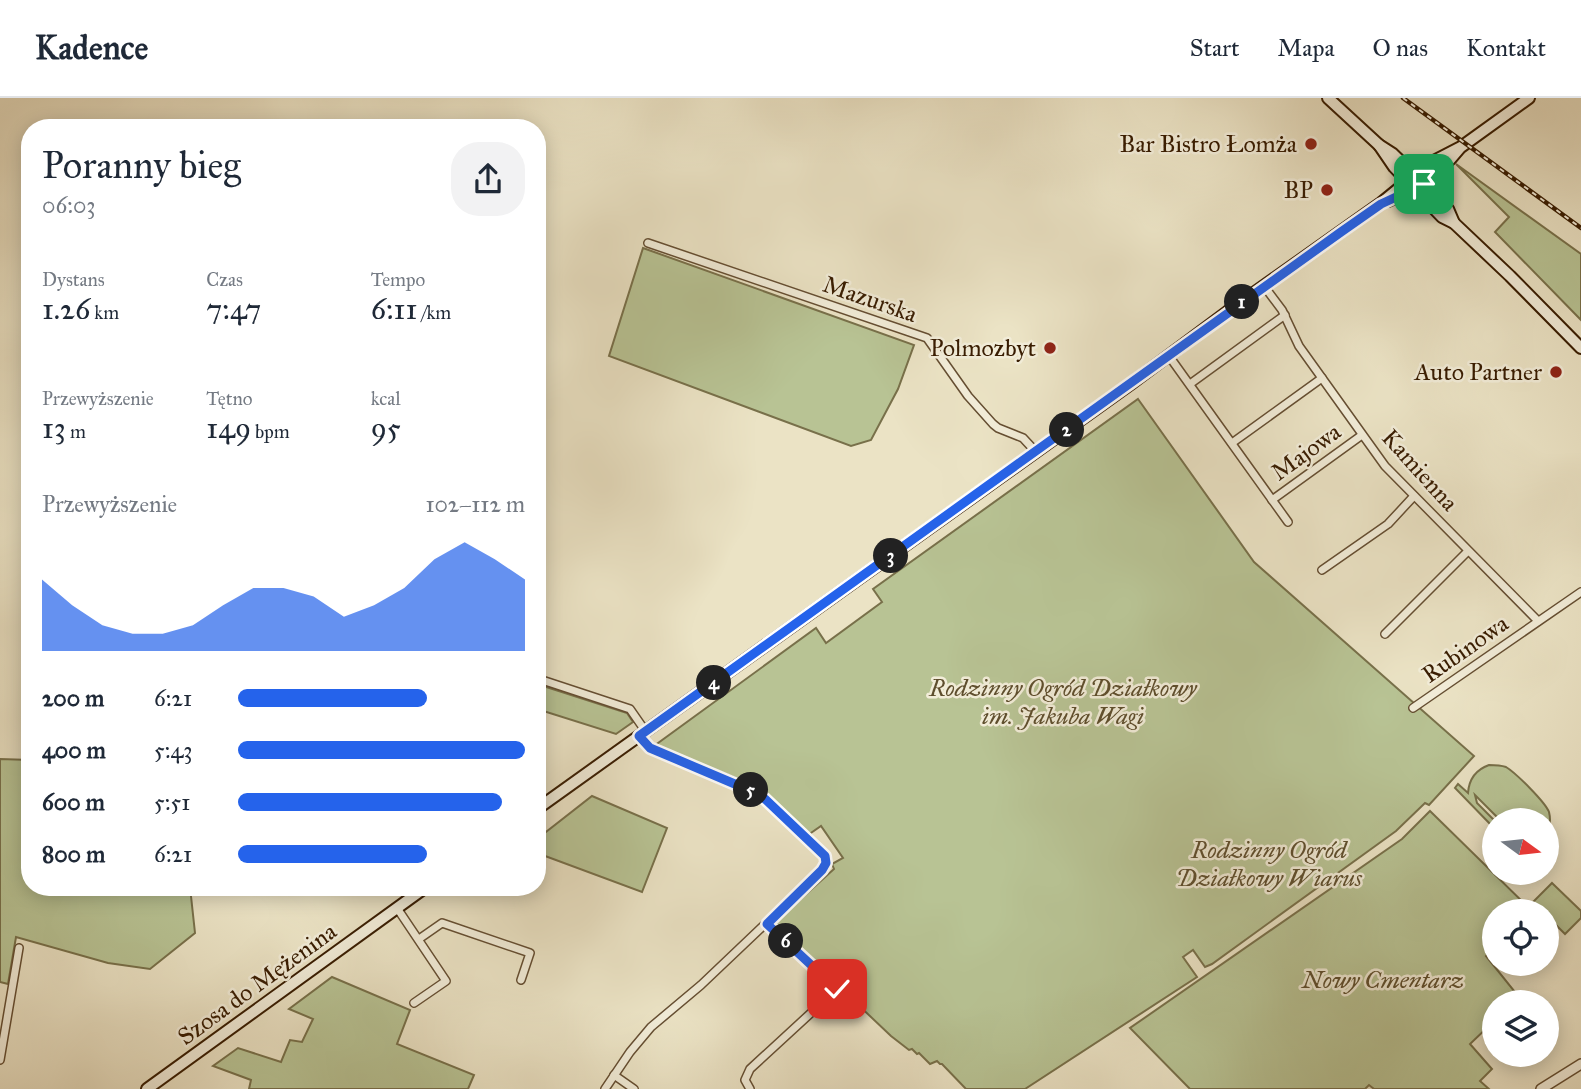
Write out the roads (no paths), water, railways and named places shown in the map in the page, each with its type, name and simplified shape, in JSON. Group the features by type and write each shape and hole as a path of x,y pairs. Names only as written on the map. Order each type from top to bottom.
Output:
{"main road":[{"path":"1328,98 1380,145 1394,167 1416,182 1442,217 1454,223 1581,348"},
{"path":"546,802 1037,452 1264,286 1381,204 1447,164 1461,147 1529,98"},
{"name":"Szosa do Mężenina","path":"147,1089 414,896"}],"street":[{"name":"Mazurska","path":"648,243 927,338 968,396 993,424 1023,438 1037,452"},
{"name":"Kamienna","path":"1264,286 1285,314 1299,346 1385,466 1538,621"},
{"path":"1191,384 1285,314"},
{"name":"Majowa","path":"1169,356 1288,522"},
{"name":"Majowa","path":"1232,443 1322,378"},
{"name":"Majowa","path":"1272,500 1362,435"},
{"path":"1322,570 1388,524 1414,496"},
{"path":"1385,634 1468,551"},
{"path":"1538,621 1581,592"},
{"name":"Rubinowa","path":"1413,708 1538,621"},
{"path":"546,681 630,709 650,748 756,793 825,856 826,863 822,870 701,985 651,1027 605,1089"},
{"path":"397,908 446,981 414,1003"},
{"path":"419,939 442,923 530,953 521,980"},
{"path":"750,1089 746,1080 750,1069 837,989 767,924"},
{"path":"0,1060 19,948"},
{"path":"1541,1089 1581,1063"},
{"path":"614,1076 634,1089"}],"railway":[{"path":"1403,98 1581,228"}],"place":[{"name":"Bar Bistro Łomża","path":"1311,144"},
{"name":"BP","path":"1327,190"},
{"name":"Polmozbyt","path":"1050,348"},
{"name":"Auto Partner","path":"1556,372"}],"park label":[{"name":"Rodzinny Ogród Działkowy im. Jakuba Wagi","path":"1063,702"},
{"name":"Rodzinny Ogród Działkowy Wiarus","path":"1269,864"},
{"name":"Nowy Cmentarz","path":"1383,980"}]}
